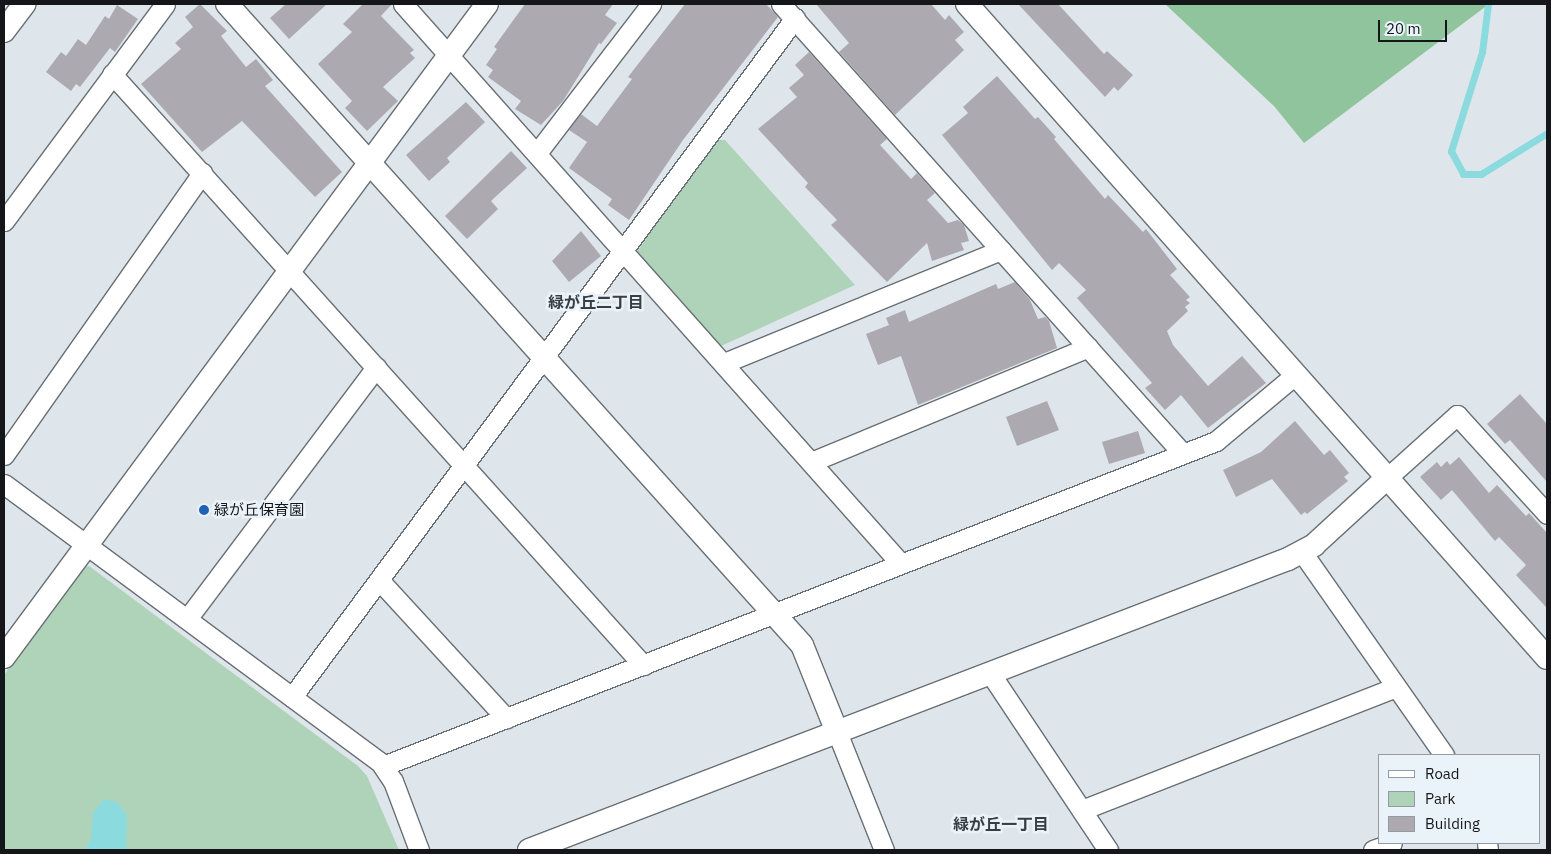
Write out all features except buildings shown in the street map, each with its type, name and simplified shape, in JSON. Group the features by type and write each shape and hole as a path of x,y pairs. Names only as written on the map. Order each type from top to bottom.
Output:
{"street":[{"path":"4,32 24,4"},
{"path":"4,221 165,4"},
{"path":"227,4 772,614 802,645 818,677 837,732 884,850"},
{"path":"403,4 901,564"},
{"path":"4,657 488,4"},
{"path":"537,153 651,4"},
{"path":"782,4 1183,454"},
{"path":"967,4 1547,658"},
{"path":"292,697 542,357 795,18"},
{"path":"112,74 643,665"},
{"path":"4,455 202,174"},
{"path":"724,363 1001,250"},
{"path":"811,462 1088,347"},
{"path":"186,619 376,367"},
{"path":"383,766 1183,454 1229,433 1296,374"},
{"path":"529,850 1302,552 1457,415 1546,511"},
{"path":"4,484 383,766 393,781 419,850"},
{"path":"1302,552 1443,754"},
{"path":"379,580 506,718"},
{"path":"990,673 1108,850"},
{"path":"1082,810 1396,687"},
{"path":"1373,850 1389,844"}],"green space":[{"path":"1165,4 1489,4 1304,143 1274,106"},
{"path":"714,140 725,140 855,285 721,346 636,253"},
{"path":"89,566 358,766 367,776 399,850 4,850 4,675 82,567"}],"water":[{"path":"104,799 117,802 127,815 126,850 85,850 91,839 93,812"}],"waterway":[{"path":"1488,4 1482,52 1451,151 1463,174 1481,174 1547,133"}],"place":[{"name":"緑が丘保育園","path":"204,510"}],"district":[{"name":"緑が丘二丁目","path":"596,302"},
{"name":"緑が丘一丁目","path":"1001,824"}]}
